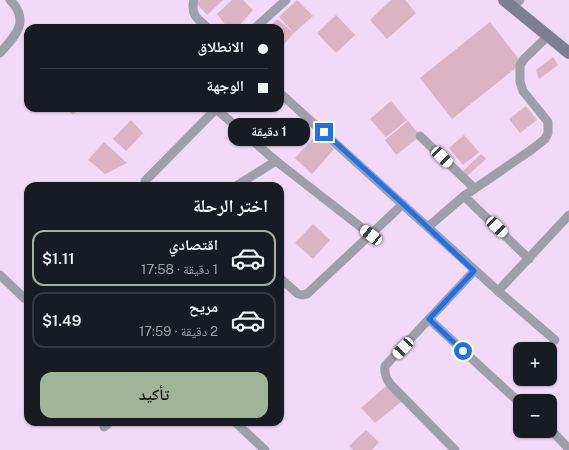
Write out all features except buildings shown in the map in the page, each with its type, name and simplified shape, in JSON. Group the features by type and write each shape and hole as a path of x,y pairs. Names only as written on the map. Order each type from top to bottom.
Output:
{"main road":[{"path":"512,2 548,36 569,53"}],"street":[{"path":"0,53 17,34 20,28 17,9 10,0"},
{"path":"194,0 192,7 193,12 197,19 203,24"},
{"path":"259,24 286,0"},
{"path":"428,227 474,188 545,139 548,133 548,122 522,91 520,82 520,65 524,59 548,36"},
{"path":"284,97 403,204 474,271 555,340"},
{"path":"145,181 212,112"},
{"path":"221,112 276,161 371,235"},
{"path":"420,136 474,188"},
{"path":"242,182 276,161"},
{"path":"464,196 529,259"},
{"path":"284,282 298,294 307,294 403,204"},
{"path":"498,291 569,215"},
{"path":"455,450 391,385 386,379 384,373 385,366 474,271"},
{"path":"0,275 24,298"},
{"path":"429,319 513,396"},
{"path":"239,426 264,450"},
{"path":"557,436 569,449"}],"route":[{"path":"324,132 474,271 429,319 463,351"}]}
